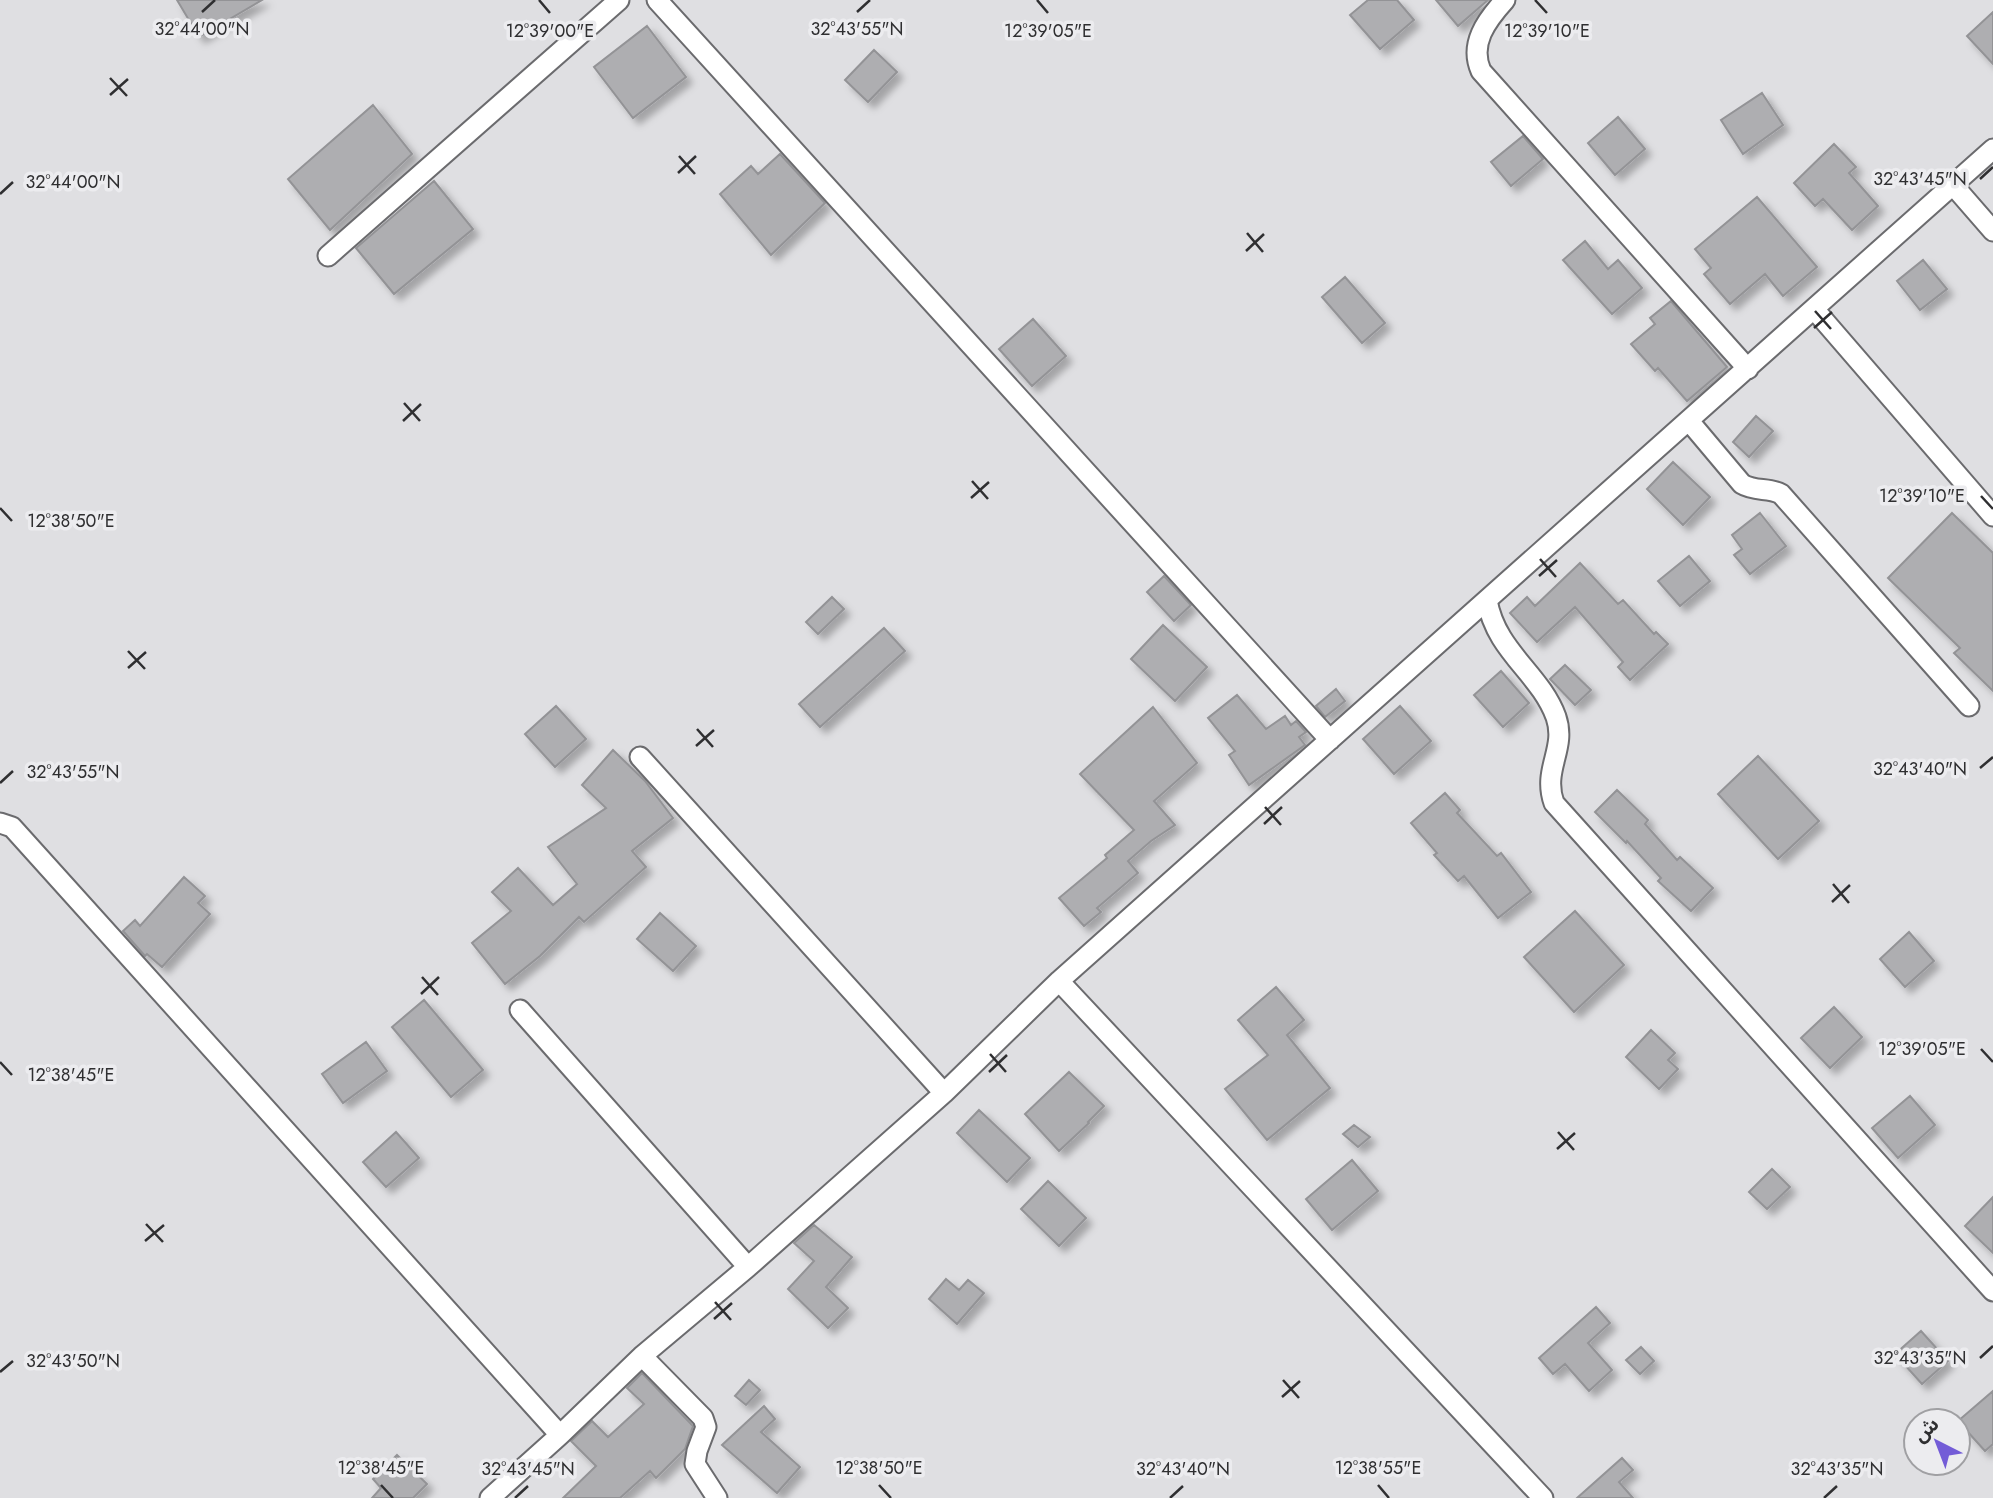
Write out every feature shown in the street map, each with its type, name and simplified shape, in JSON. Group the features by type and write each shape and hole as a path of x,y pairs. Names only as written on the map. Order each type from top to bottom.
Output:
{"street":[{"path":"328,256 619,0"},
{"path":"657,0 1330,740"},
{"path":"1505,0 1476,44 1475,58 1481,71 1748,369"},
{"path":"490,1498 560,1436 642,1356 748,1267 944,1093 1059,981 1993,149"},
{"path":"1953,185 1993,231"},
{"path":"1815,309 1993,516"},
{"path":"1689,421 1742,484 1751,489 1776,491 1786,499 1969,706"},
{"path":"1487,600 1501,639 1548,702 1557,721 1559,742 1549,784 1554,803 1993,1291"},
{"path":"640,757 944,1093"},
{"path":"0,823 12,827 113,937 560,1436"},
{"path":"1059,981 1543,1498"},
{"path":"520,1010 748,1267"},
{"path":"642,1356 703,1418 706,1426 695,1464 709,1490 717,1498"}],"building":[{"path":"177,0 262,0 199,37"},
{"path":"1368,0 1397,0 1414,20 1380,49 1350,15"},
{"path":"1436,0 1488,0 1458,26"},
{"path":"1993,12 1993,64 1967,36"},
{"path":"647,26 686,77 633,118 594,67"},
{"path":"874,50 897,72 868,102 845,80"},
{"path":"1762,93 1783,125 1743,154 1721,120"},
{"path":"373,105 412,154 330,230 288,179"},
{"path":"1618,117 1645,149 1615,175 1588,143"},
{"path":"1523,136 1543,159 1511,186 1491,162"},
{"path":"1834,144 1856,167 1849,173 1878,206 1852,230 1823,199 1815,206 1794,183"},
{"path":"780,154 825,203 771,255 720,194 751,166 758,174"},
{"path":"434,181 473,229 394,294 356,248"},
{"path":"1757,197 1817,267 1783,296 1765,274 1730,304 1704,274 1711,268 1695,249"},
{"path":"1585,241 1608,269 1618,260 1642,288 1612,314 1563,260"},
{"path":"1923,260 1947,289 1920,310 1897,281"},
{"path":"1345,277 1385,323 1362,343 1322,297"},
{"path":"1671,301 1727,367 1687,401 1658,368 1655,371 1631,344 1655,324 1650,318"},
{"path":"1033,319 1066,356 1032,386 999,349"},
{"path":"1756,416 1773,431 1749,457 1733,442"},
{"path":"1673,462 1710,497 1683,525 1647,489"},
{"path":"1760,513 1786,546 1750,574 1734,555 1742,549 1732,535"},
{"path":"1952,513 1993,553 1993,691 1954,653 1960,648 1888,578"},
{"path":"1689,556 1710,581 1680,606 1658,581"},
{"path":"1580,563 1618,604 1623,600 1654,634 1656,632 1668,644 1630,680 1618,667 1623,662 1575,607 1537,642 1510,613 1527,597 1535,606"},
{"path":"1164,576 1191,605 1174,621 1147,592"},
{"path":"832,597 844,609 818,634 806,622"},
{"path":"1163,625 1207,667 1175,701 1131,659"},
{"path":"884,628 905,651 820,727 799,704"},
{"path":"1565,665 1591,690 1575,705 1550,679"},
{"path":"1501,671 1529,703 1503,727 1474,695"},
{"path":"1336,689 1345,701 1325,717 1316,706"},
{"path":"1237,695 1266,729 1285,716 1291,725 1296,721 1306,732 1299,737 1305,745 1249,785 1229,755 1235,751 1208,718"},
{"path":"556,706 586,739 555,767 525,734"},
{"path":"1400,706 1431,741 1394,774 1363,739"},
{"path":"1153,707 1197,763 1154,801 1175,825 1128,861 1138,873 1097,908 1101,912 1084,926 1059,898 1107,858 1105,855 1134,830 1080,774"},
{"path":"613,750 645,781 673,818 632,851 646,867 584,922 579,917 540,956 505,984 472,943 511,911 492,892 518,868 553,905 577,884 548,847 606,808 582,785"},
{"path":"1758,756 1819,821 1778,859 1718,794"},
{"path":"1617,790 1648,820 1645,824 1677,860 1680,857 1713,888 1691,911 1658,881 1661,878 1627,841 1626,843 1595,812"},
{"path":"1445,793 1460,810 1457,813 1497,856 1501,853 1531,892 1498,918 1464,876 1458,881 1434,855 1437,853 1411,823"},
{"path":"184,877 205,896 198,903 210,914 162,967 147,954 145,956 123,931 135,920 140,926"},
{"path":"1575,911 1624,965 1574,1012 1524,957"},
{"path":"660,913 696,946 673,971 637,939"},
{"path":"1909,932 1934,961 1905,987 1880,959"},
{"path":"1276,987 1304,1020 1287,1035 1330,1088 1267,1140 1225,1089 1268,1055 1238,1020"},
{"path":"424,1000 483,1070 451,1097 392,1027"},
{"path":"1834,1007 1862,1037 1830,1068 1801,1038"},
{"path":"1651,1030 1675,1053 1668,1060 1678,1069 1659,1089 1626,1057"},
{"path":"366,1042 387,1071 343,1103 322,1074"},
{"path":"1069,1072 1104,1106 1059,1151 1025,1114"},
{"path":"1910,1096 1935,1125 1898,1158 1872,1128"},
{"path":"979,1110 1030,1158 1007,1182 957,1133"},
{"path":"1354,1125 1370,1137 1358,1147 1343,1134"},
{"path":"396,1132 419,1158 386,1187 363,1162"},
{"path":"1352,1160 1378,1191 1332,1230 1306,1199"},
{"path":"1772,1169 1790,1187 1767,1209 1749,1192"},
{"path":"1048,1181 1086,1218 1059,1246 1021,1209"},
{"path":"1993,1197 1993,1253 1965,1226"},
{"path":"814,1225 852,1257 826,1287 848,1308 828,1328 788,1289 814,1261 794,1243"},
{"path":"946,1279 959,1290 968,1280 984,1293 957,1324 929,1299"},
{"path":"1596,1307 1610,1323 1588,1343 1612,1370 1589,1391 1565,1364 1553,1374 1539,1358"},
{"path":"1921,1331 1948,1361 1922,1384 1895,1354"},
{"path":"1641,1347 1654,1361 1640,1374 1626,1360"},
{"path":"642,1373 693,1426 685,1449 656,1478 650,1471 620,1498 563,1498 596,1466 571,1441 592,1421 608,1437 644,1404 627,1388"},
{"path":"749,1380 760,1390 746,1405 735,1396"},
{"path":"1993,1391 1993,1444 1985,1451 1972,1437 1972,1409"},
{"path":"764,1406 775,1419 761,1432 800,1467 777,1493 722,1445"},
{"path":"397,1455 427,1484 413,1498 372,1498 381,1488 373,1479"},
{"path":"1622,1458 1633,1470 1619,1482 1633,1498 1577,1498"}]}
